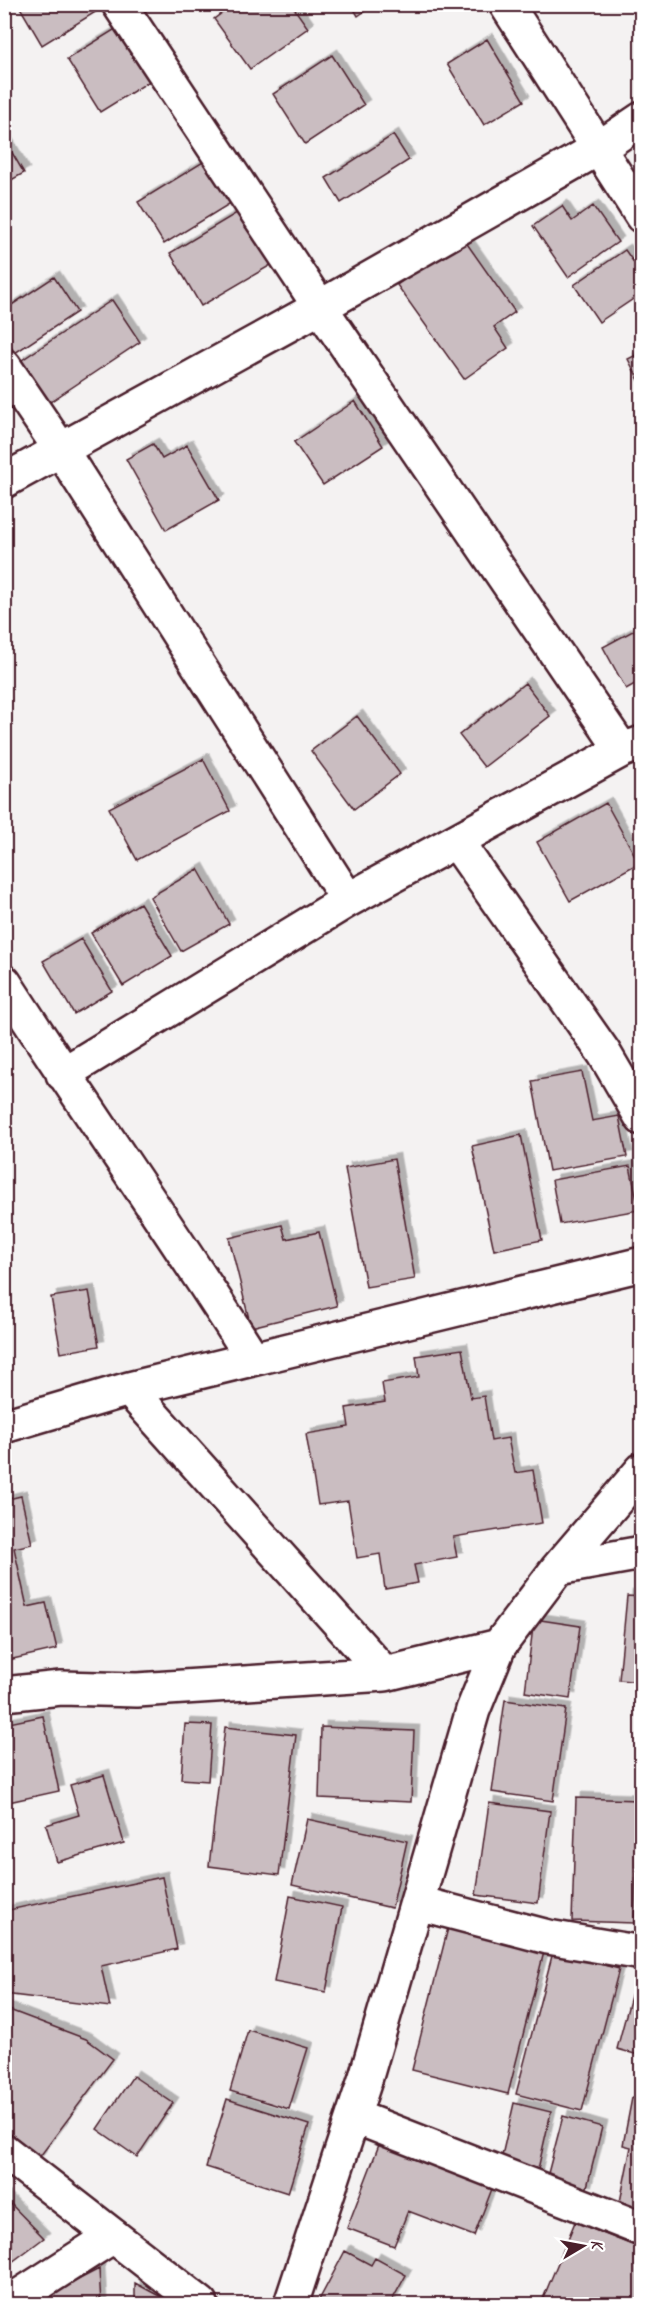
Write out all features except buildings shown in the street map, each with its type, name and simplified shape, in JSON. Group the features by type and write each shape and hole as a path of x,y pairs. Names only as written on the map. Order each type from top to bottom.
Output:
{"street":[{"path":"63,1074 348,900 632,746 320,308 119,4"},
{"path":"506,4 642,216"},
{"path":"4,481 320,308 599,148 642,119"},
{"path":"4,366 62,450 348,900"},
{"path":"456,841 604,1053 642,1118"},
{"path":"4,982 63,1074 179,1242 252,1357"},
{"path":"4,1426 129,1389 252,1357 642,1264"},
{"path":"129,1389 385,1674"},
{"path":"291,2304 353,2116 418,1903 473,1710 499,1646 558,1568 642,1470"},
{"path":"558,1568 642,1553"},
{"path":"4,1694 61,1688 137,1690 385,1674 499,1646"},
{"path":"418,1903 548,1937 642,1953"},
{"path":"353,2116 642,2229"},
{"path":"4,2151 201,2304"},
{"path":"7,2304 113,2236"}]}
